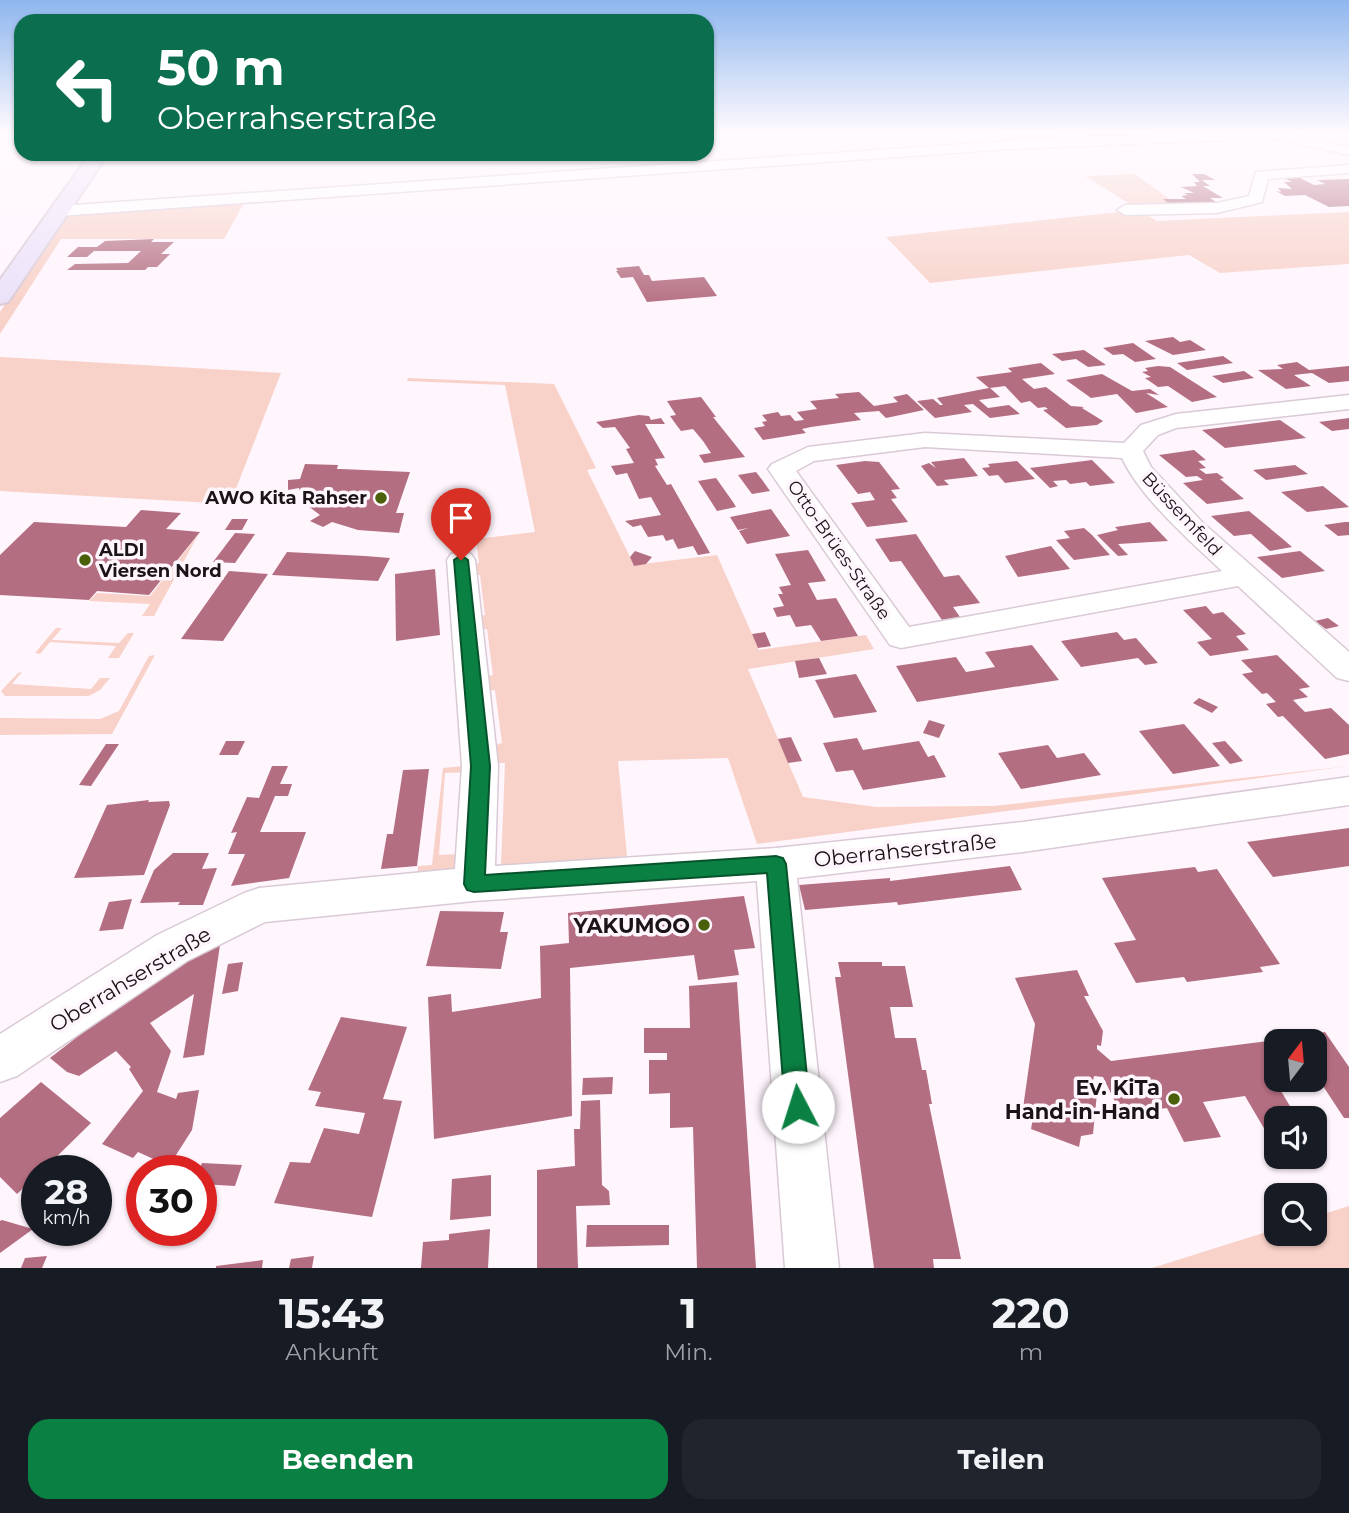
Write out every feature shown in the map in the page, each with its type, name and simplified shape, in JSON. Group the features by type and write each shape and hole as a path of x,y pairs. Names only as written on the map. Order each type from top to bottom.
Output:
{"main road":[{"path":"0,297 74,190"}],"street":[{"path":"59,211 359,190"},
{"path":"1125,210 1217,208 1256,199 1258,190"},
{"path":"1131,451 1140,436 1153,426 1176,421 1349,402"},
{"name":"Otto-Brües-Straße","path":"1131,451 925,440 808,454 781,469 901,638 1242,576"},
{"name":"Büssemfeld","path":"1131,451 1140,470 1192,528 1349,670"},
{"path":"461,560 480,766 474,884"},
{"name":"Oberrahserstraße","path":"0,1060 172,948 260,905 474,884 776,864 1023,837 1349,792"},
{"path":"776,864 812,1268"}],"shaded area":[{"path":"1108,190 1157,190 1182,208 1138,209"},
{"path":"246,199 224,239 61,239 0,334 0,312 64,216"},
{"path":"1119,212 1142,212 1157,221 1349,212 1349,264 1220,273 1189,255 930,283 886,237"},
{"path":"0,357 281,373 230,504 0,491"},
{"path":"408,378 554,384 596,468 587,470 634,565 717,555 759,650 866,635 874,649 748,669 803,797 876,807 993,806 1349,766 757,844 728,758 618,761 627,856 501,867 505,763 493,763 491,746 502,743 495,690 485,691 483,677 493,675 487,629 479,629 478,617 485,615 480,575 471,576 469,565 479,563 476,539 535,532 505,385 407,381"},
{"path":"198,535 154,616 142,616 150,604 89,601 97,593 150,596"},
{"path":"56,628 62,628 52,640 119,643 128,633 134,633 119,658 108,658 116,646 50,642 40,654 35,653"},
{"path":"453,649 470,772 445,773 439,855 460,854 458,871 417,876 418,866 432,865 443,768 464,766"},
{"path":"155,655 112,734 0,735 0,718 100,719 119,711 149,656"},
{"path":"22,672 12,684 91,689 100,678 110,678 100,690 89,696 5,696 1,691"},
{"path":"1349,1206 1349,1268 1152,1268 1264,1233 1264,1246 1327,1246 1327,1213"}],"building":[{"path":"1188,190 1210,190 1223,198 1210,198 1216,202 1209,203 1169,204 1163,199 1186,199 1181,196 1188,195 1184,193 1194,193"},
{"path":"1280,190 1349,190 1349,206 1329,207 1305,195 1285,196 1276,191 1281,192"},
{"path":"154,239 151,242 174,242 161,254 170,254 157,267 148,267 145,270 67,270 75,264 128,263 141,251 94,251 87,257 67,257 78,247 97,247 105,241"},
{"path":"639,266 644,275 649,275 652,281 704,277 717,296 647,302 633,277 621,278 616,271 616,268"},
{"path":"1173,337 1180,342 1190,340 1206,350 1173,355 1145,341"},
{"path":"1133,343 1156,359 1135,362 1123,354 1113,355 1103,348"},
{"path":"1084,350 1106,365 1088,367 1076,359 1062,361 1052,354"},
{"path":"1223,356 1233,363 1187,370 1177,363"},
{"path":"1297,362 1309,370 1349,366 1349,381 1329,383 1312,373 1294,375 1311,386 1286,389 1258,370 1283,369 1277,365"},
{"path":"1041,363 1055,374 1022,379 1034,389 1046,387 1071,406 1084,407 1082,408 1103,421 1097,425 1066,428 1043,410 1048,409 1038,408 1030,401 1021,403 1005,386 990,388 1000,397 979,400 988,408 1009,405 1020,414 990,418 973,404 964,405 972,412 935,418 917,401 933,399 943,405 937,398 989,388 976,377 1012,372 1008,368"},
{"path":"1170,367 1217,397 1192,402 1168,386 1158,387 1145,378 1151,377 1142,372 1148,371 1145,368"},
{"path":"1244,371 1254,378 1223,383 1212,376"},
{"path":"1102,374 1132,391 1150,389 1159,395 1146,393 1168,407 1136,413 1117,394 1091,398 1066,380"},
{"path":"859,392 874,406 898,402 893,397 907,394 924,410 886,418 879,411 854,413 861,420 811,427 802,429 806,433 763,440 754,428 765,426 762,422 767,421 762,415 778,412 781,416 790,415 795,421 804,420 797,412 817,409 810,401 839,398 835,394"},
{"path":"701,397 716,417 713,417 745,457 704,463 699,455 711,453 693,429 681,431 670,416 676,415 667,401"},
{"path":"639,415 649,416 651,420 661,418 665,424 645,424 665,458 655,459 658,465 655,466 667,485 671,484 710,553 698,555 693,546 678,549 673,539 666,541 663,535 648,537 641,525 633,527 625,521 661,515 651,497 639,499 627,473 616,475 611,466 634,463 626,449 630,448 615,427 603,428 596,422"},
{"path":"1349,418 1349,429 1332,431 1319,422"},
{"path":"1280,420 1306,438 1225,448 1202,430"},
{"path":"1194,450 1206,460 1198,461 1206,468 1199,469 1206,474 1217,473 1224,478 1220,479 1244,499 1207,504 1183,483 1203,480 1197,476 1186,477 1159,455"},
{"path":"964,458 978,476 944,480 949,485 937,486 921,466 929,463 936,468 931,462"},
{"path":"1092,460 1115,483 1090,486 1086,482 1070,484 1066,480 1053,481 1058,486 1050,488 1030,468"},
{"path":"1017,461 1035,479 1005,483 998,475 989,476 982,468 990,467 988,464"},
{"path":"879,462 900,489 891,490 897,498 891,499 908,522 867,527 851,503 875,500 870,492 858,494 836,465"},
{"path":"305,464 338,465 337,469 410,472 396,513 404,513 399,533 358,530 332,522 323,527 310,521 320,515 304,503 299,488 288,490 288,480 300,479"},
{"path":"1295,465 1308,474 1266,480 1253,470"},
{"path":"756,472 770,491 752,494 738,475"},
{"path":"716,478 736,507 717,511 698,481"},
{"path":"1323,486 1349,507 1307,512 1281,492"},
{"path":"771,509 790,536 747,544 739,531 748,528 738,530 730,517"},
{"path":"141,510 181,513 166,529 200,532 149,595 97,591 89,600 0,595 0,555 34,522 126,527"},
{"path":"1249,511 1292,547 1270,551 1251,534 1234,536 1211,516"},
{"path":"232,519 248,519 242,530 225,530"},
{"path":"1150,522 1168,541 1118,544 1128,555 1118,556 1097,535 1118,530 1115,527"},
{"path":"1349,522 1349,535 1338,536 1324,525"},
{"path":"1084,528 1110,555 1074,560 1056,540 1070,538 1064,531"},
{"path":"235,533 255,534 235,563 213,562"},
{"path":"916,534 944,577 959,575 980,603 953,607 960,617 942,620 901,561 890,562 875,539"},
{"path":"1051,546 1070,569 1018,577 1005,556"},
{"path":"808,550 826,581 808,583 817,600 836,598 858,636 821,641 811,625 796,627 790,615 777,617 773,608 784,606 778,594 783,594 779,587 791,585 775,554"},
{"path":"635,551 652,557 646,564 634,566 630,557"},
{"path":"1300,551 1325,571 1282,578 1257,557"},
{"path":"287,552 390,558 378,581 272,575"},
{"path":"435,569 440,635 396,641 395,574"},
{"path":"229,571 268,574 223,641 181,639"},
{"path":"1206,606 1213,614 1223,612 1246,634 1236,636 1249,650 1210,656 1197,642 1212,639 1183,610"},
{"path":"1328,618 1339,626 1326,629 1315,621"},
{"path":"765,632 771,646 758,648 752,634"},
{"path":"1117,632 1124,640 1136,638 1158,663 1145,665 1138,658 1081,667 1061,641"},
{"path":"1032,645 1059,680 917,702 896,666 956,657 966,672 995,667 985,652"},
{"path":"1277,655 1310,687 1299,689 1308,697 1293,700 1305,712 1331,708 1349,725 1349,754 1325,759 1283,716 1278,717 1266,704 1276,702 1267,693 1262,694 1242,674 1253,672 1241,660"},
{"path":"819,658 827,674 799,678 795,661"},
{"path":"856,674 877,712 834,718 815,680"},
{"path":"1199,698 1218,707 1212,713 1193,703"},
{"path":"929,720 945,725 939,738 923,733"},
{"path":"1184,724 1220,766 1173,774 1139,731"},
{"path":"791,737 802,761 788,763 778,739"},
{"path":"857,738 863,750 919,741 928,757 934,755 946,777 863,790 853,770 836,772 823,743"},
{"path":"226,741 245,741 238,755 219,755"},
{"path":"1225,741 1243,761 1230,764 1212,743"},
{"path":"106,744 119,744 91,786 79,785"},
{"path":"1048,745 1057,758 1084,753 1101,775 1021,789 998,753"},
{"path":"272,766 288,766 280,784 292,784 288,796 275,796 260,832 306,832 289,878 231,886 245,854 228,854 237,832 231,833 247,797 259,798"},
{"path":"429,769 417,866 381,869 387,834 393,834 403,770"},
{"path":"149,800 148,802 169,801 170,805 144,875 74,878 107,805"},
{"path":"1349,828 1349,866 1273,877 1247,842"},
{"path":"173,853 209,853 202,869 217,868 203,905 178,905 180,902 140,903 154,870"},
{"path":"1010,866 1022,890 898,905 897,902 805,910 799,885 890,878 890,881"},
{"path":"1195,867 1198,872 1217,869 1280,964 1260,967 1263,972 1187,982 1184,977 1136,983 1114,943 1136,940 1102,878"},
{"path":"744,896 755,948 734,950 739,975 698,980 694,955 570,968 572,1116 434,1139 428,997 451,994 452,1012 541,998 540,946 569,943 568,913"},
{"path":"132,899 123,929 99,931 109,902"},
{"path":"440,911 504,912 500,932 508,932 501,969 426,966"},
{"path":"221,938 204,1055 183,1058 194,994 150,1023 171,1051 157,1092 176,1099 178,1093 199,1090 192,1130 176,1155 145,1155 138,1152 136,1155 126,1155 102,1144 143,1091 129,1069 131,1067 116,1051 79,1076 67,1072 50,1058 121,1003"},
{"path":"243,962 238,991 222,994 228,964"},
{"path":"838,962 882,962 882,966 905,966 913,1007 890,1007 895,1038 916,1038 922,1070 926,1070 932,1104 929,1104 961,1259 933,1259 934,1268 874,1268 835,977 841,977"},
{"path":"1077,970 1089,996 1084,996 1103,1031 1101,1046 1097,1045 1097,1049 1111,1061 1264,1042 1264,1092 1282,1092 1290,1106 1264,1106 1264,1128 1245,1096 1203,1102 1221,1137 1184,1142 1167,1108 1121,1114 1103,1077 1094,1076 1093,1081 1098,1083 1093,1134 1081,1136 1079,1147 1031,1129 1034,1112 1023,1108 1035,1024 1015,978"},
{"path":"737,982 756,1268 697,1268 693,1127 670,1128 670,1093 649,1094 649,1060 667,1060 667,1053 644,1053 644,1028 690,1028 689,986"},
{"path":"341,1017 407,1027 383,1099 402,1101 372,1217 274,1203 290,1162 310,1163 324,1128 359,1134 365,1113 315,1106 321,1092 308,1090"},
{"path":"1327,1035 1349,1067 1349,1118 1344,1118 1327,1092"},
{"path":"613,1077 612,1094 582,1095 583,1078"},
{"path":"41,1082 91,1123 58,1155 21,1155 21,1190 17,1194 0,1177 0,1118"},
{"path":"600,1100 602,1185 609,1191 610,1205 576,1206 578,1268 537,1268 537,1170 575,1166 574,1129 580,1129 581,1101"},
{"path":"217,1164 242,1165 235,1186 217,1185"},
{"path":"491,1175 491,1216 450,1220 452,1179"},
{"path":"0,1221 21,1226 21,1238 0,1253"},
{"path":"587,1225 669,1225 669,1245 586,1247"},
{"path":"490,1229 488,1268 421,1268 423,1242 449,1240 449,1234"},
{"path":"47,1256 42,1268 21,1268 25,1258"},
{"path":"314,1256 312,1268 289,1268 291,1259"},
{"path":"263,1260 262,1268 216,1268 216,1266"}],"place":[{"name":"AWO Kita Rahser","path":"381,498"},
{"name":"ALDI Viersen Nord","path":"85,560"},
{"name":"YAKUMOO","path":"704,925"},
{"name":"Ev. KiTa Hand-in-Hand","path":"1174,1099"}],"route":[{"path":"461,560 480,766 474,884 776,864 798,1107"}]}
